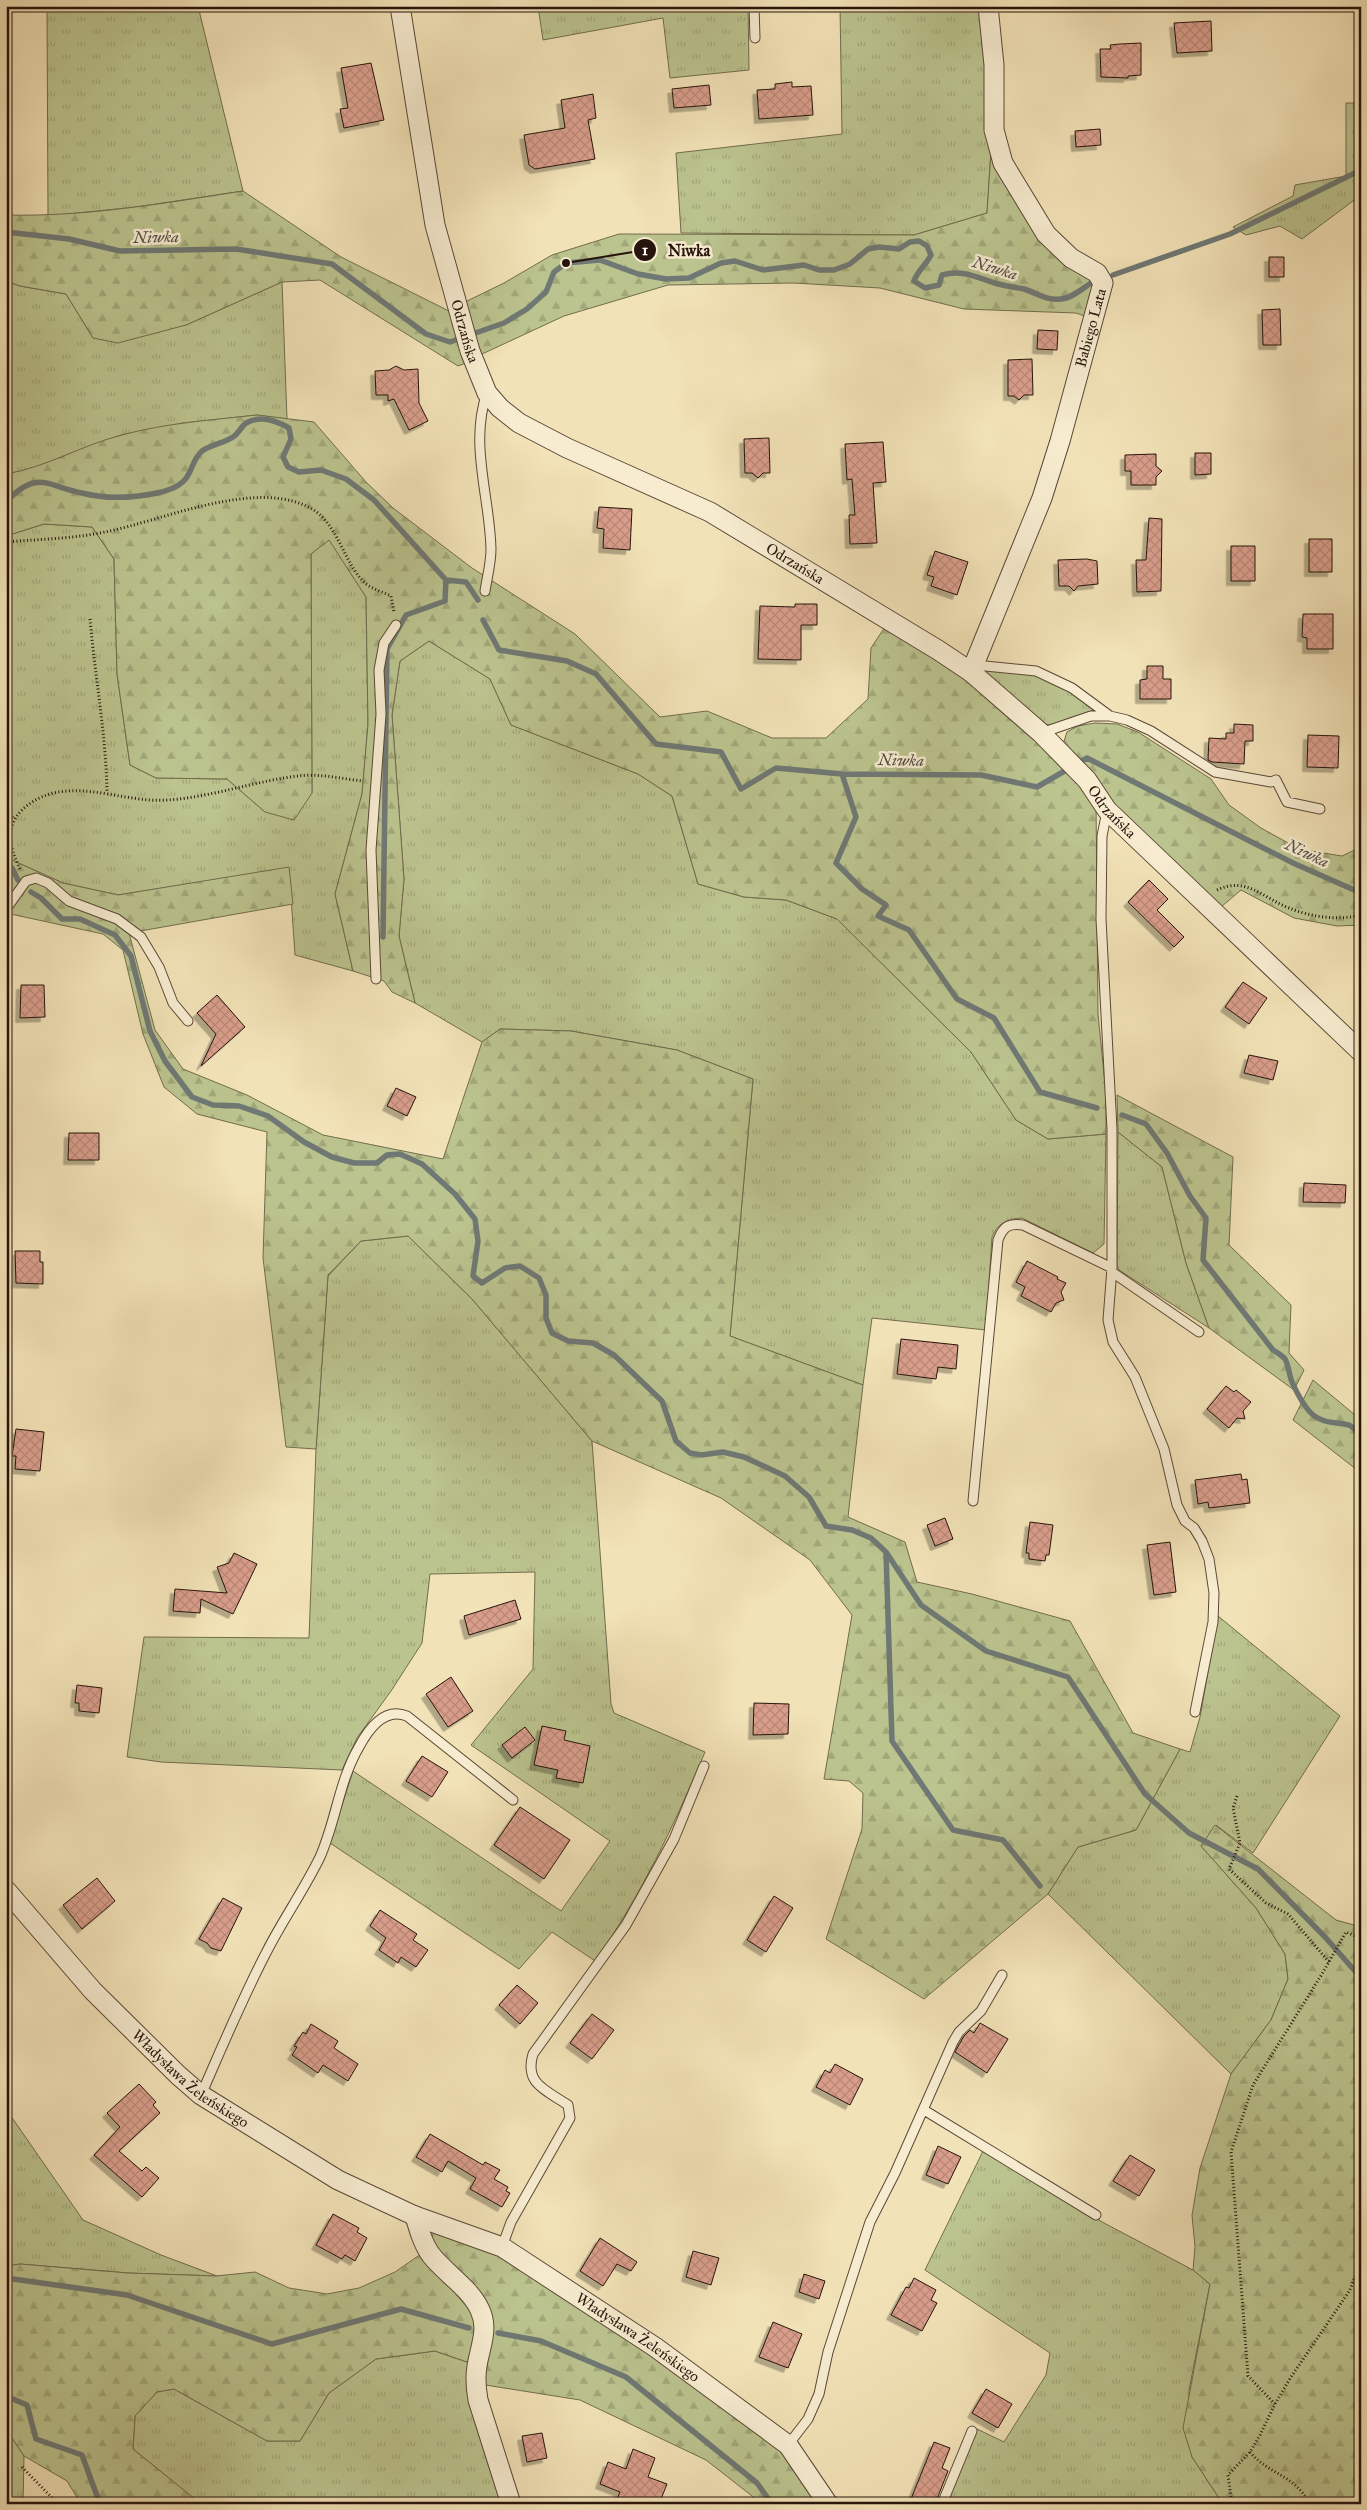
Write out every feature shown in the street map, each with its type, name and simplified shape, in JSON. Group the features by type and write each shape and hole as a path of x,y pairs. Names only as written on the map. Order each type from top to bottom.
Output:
{"street":[{"name":"Odrzańska","path":"400,6 435,225 470,351 487,393 500,408 519,423 568,448 710,512 973,669 1059,750 1087,780 1107,810 1361,1052"},
{"name":"Babiego Lata","path":"973,669 1042,498 1108,282 1097,272 1071,258 1050,240 1003,163 994,130 994,65 988,6"},
{"name":"Władysława Żeleńskiego","path":"6,1890 93,1991 178,2075 201,2095 338,2180 415,2216 502,2247 655,2347 788,2445 828,2504"},
{"path":"415,2216 424,2242 431,2255 480,2308 483,2319 484,2338 475,2383 478,2400 511,2504"}],"lane":[{"path":"754,6 755,38"},
{"path":"485,591 491,550 480,430 481,408 487,393"},
{"path":"376,979 371,850 381,714 379,670 384,643 396,625"},
{"path":"973,669 1036,671 1072,688 1110,716"},
{"path":"1041,733 1091,716 1110,716 1128,720 1151,730 1215,772 1271,782 1276,780 1287,802 1320,809"},
{"path":"1107,810 1102,836 1101,919 1112,1128 1112,1270 1109,1330 1135,1377 1164,1449 1177,1504 1185,1521 1194,1528 1202,1541 1209,1559 1214,1593 1213,1622 1195,1712"},
{"path":"6,909 26,881 36,878 48,883 69,901 117,919 141,936 159,967 173,1003 188,1020"},
{"path":"973,1501 998,1240 1002,1229 1011,1224 1022,1225 1112,1270 1199,1332"},
{"path":"201,2095 266,1953 320,1857 332,1824 339,1793 359,1746 385,1715 398,1712 407,1716 513,1800"},
{"path":"502,2247 511,2222 570,2118 568,2105 536,2083 531,2075 529,2066 533,2054 626,1925 674,1839 704,1766"},
{"path":"788,2445 808,2419 819,2394 828,2352 870,2222 924,2110 953,2042 959,2032 981,2010 1002,1974"},
{"path":"924,2110 1096,2215"},
{"path":"942,2504 972,2431"}],"path":[{"path":"6,542 67,538 102,533 139,526 241,498 270,498 294,502 311,508 326,519 364,582 391,596 396,625"},
{"path":"90,619 95,677 106,755 107,792"},
{"path":"26,881 13,853 10,832 14,818 33,800 58,792 107,792 145,801 169,800 231,790 300,776 376,782"},
{"path":"6,814 14,818"},
{"path":"1200,898 1224,887 1248,886 1289,908 1336,919 1361,915"},
{"path":"1237,1796 1233,1808 1239,1826 1240,1842 1229,1870 1266,1903 1288,1914 1329,1962"},
{"path":"1275,2404 1248,2376 1231,2152 1253,2086 1346,1932 1361,1939"},
{"path":"1232,2504 1228,2475 1250,2452 1275,2404 1350,2290 1361,2261"},
{"path":"1250,2452 1260,2464 1287,2477 1310,2504"},
{"path":"22,2467 58,2504"}],"green space":[{"path":"47,6 198,6 243,191 136,207 48,216"},
{"path":"538,6 748,6 749,70 670,78 663,18 543,40"},
{"path":"840,6 983,6 991,151 987,213 914,235 681,233 676,153 842,134"},
{"path":"1346,103 1361,103 1361,195 1302,239 1280,226 1246,235 1233,227 1293,196 1295,185 1346,176"},
{"path":"991,151 1092,277 1096,286 1090,318 1076,313 964,309 880,288 794,283 668,285 564,316 480,355 463,303 504,283 552,255 619,234 914,235 987,213"},
{"path":"243,191 341,257 451,312 466,363 458,366 320,280 282,282 186,325 118,343 93,338 66,294 20,286 6,281 6,215 66,214 96,211"},
{"path":"6,281 20,286 66,294 93,338 186,325 282,282 287,419 257,415 183,423 121,435 28,470 6,474"},
{"path":"257,415 314,422 366,482 393,508 472,568 575,634 660,717 707,711 772,738 826,738 868,699 871,648 885,627 945,664 1002,706 1037,738 1096,804 1098,1014 1106,1094 1106,1134 1048,1139 1016,1120 971,1052 837,919 786,900 744,897 698,884 672,796 638,774 511,725 490,679 429,641 400,661 392,715 404,879 399,936 415,1003 392,992 384,981 353,971 335,894 362,794 368,724 366,597 329,540 311,554 312,793 294,820 265,812 227,779 156,778 130,765 117,674 114,559 92,527 44,524 6,536 6,474 36,466 107,439 139,431 189,422"},
{"path":"44,524 92,527 114,559 117,674 130,765 156,778 227,779 265,812 312,793 311,554 329,539 366,597 368,724 362,794 335,894 353,971 295,955 289,868 118,895 63,883 14,861 6,853 6,536"},
{"path":"429,641 490,679 511,725 638,774 672,796 698,884 744,897 786,900 837,919 971,1052 1016,1120 1048,1139 1106,1134 1104,1244 1093,1253 1022,1218 1012,1219 1000,1225 992,1237 986,1330 872,1318 863,1385 730,1336 753,1079 677,1050 571,1031 500,1029 482,1042 415,1003 399,936 404,879 392,715 400,661"},
{"path":"982,669 1035,675 1071,692 1094,710 1050,725 1041,724"},
{"path":"1095,723 1117,724 1138,732 1211,779 1229,805 1261,828 1299,849 1342,856 1361,847 1361,925 1337,926 1294,918 1241,890 1221,907 1127,819 1063,744 1067,732 1078,726"},
{"path":"6,853 14,861 63,883 118,895 289,867 293,904 129,933 155,1030 183,1069 247,1095 323,1135 443,1159 482,1042 500,1029 571,1031 677,1050 753,1079 730,1336 863,1385 848,1517 905,1542 917,1582 972,1594 1070,1621 1133,1733 1180,1749 1136,1830 1078,1847 1048,1894 924,1999 826,1939 862,1829 863,1793 849,1781 824,1779 852,1615 810,1560 721,1498 592,1441 472,1299 408,1236 361,1241 328,1275 316,1449 286,1447 263,1258 267,1132 197,1114 164,1087 143,1034 123,950 103,934 6,913"},
{"path":"1117,1095 1233,1157 1229,1245 1291,1305 1289,1353 1304,1370 1294,1390 1209,1328 1186,1263 1162,1167 1118,1132"},
{"path":"1118,1132 1162,1167 1186,1263 1209,1328 1119,1270 1117,1265"},
{"path":"408,1236 472,1299 592,1441 611,1704 614,1713 705,1752 656,1860 612,1936 595,1961 552,1932 519,1969 330,1843 353,1771 561,1911 610,1841 471,1745 533,1669 535,1572 430,1574 422,1643 391,1691 357,1738 342,1770 161,1762 127,1757 144,1637 309,1638 316,1449 328,1276 361,1241"},
{"path":"1313,1380 1361,1420 1361,1473 1293,1420"},
{"path":"1218,1616 1340,1716 1253,1853 1216,1825 1201,1846 1256,1908 1285,1954 1288,1979 1271,2020 1231,2074 1048,1894 1078,1847 1136,1830 1180,1749 1190,1752 1200,1717"},
{"path":"1215,1825 1336,1920 1361,1927 1361,2504 1223,2504 1192,2457 1183,2428 1210,2284 1193,2270 1195,2247 1192,2215 1200,2168 1231,2074 1271,2020 1288,1979 1285,1954 1256,1908 1201,1846"},
{"path":"6,2109 83,2220 161,2255 217,2276 128,2273 20,2264 6,2266"},
{"path":"983,2151 1104,2223 1193,2270 1210,2284 1189,2390 1192,2457 1223,2504 946,2504 977,2429 1004,2442 1046,2375 1050,2353 925,2270"},
{"path":"434,2231 498,2255 563,2292 783,2450 822,2504 757,2504 752,2496 706,2460 580,2400 479,2384 488,2340 438,2254 432,2238"},
{"path":"421,2254 476,2317 476,2338 470,2363 435,2351 376,2359 329,2393 300,2441 267,2441 174,2389 157,2392 135,2416 133,2449 201,2504 81,2504 67,2481 24,2456 6,2429 6,2266 20,2264 128,2273 216,2276 255,2272 289,2288 327,2294 359,2288 395,2272"},
{"path":"435,2351 470,2363 505,2504 201,2504 133,2449 135,2416 157,2392 174,2389 267,2441 300,2441 329,2393 376,2359"},
{"path":"6,2429 24,2456 23,2504 6,2504"}],"building":[{"path":"1211,21 1212,51 1177,53 1174,23"},
{"path":"1141,43 1141,75 1128,76 1128,78 1101,77 1100,49 1111,49 1110,45"},
{"path":"371,63 384,120 344,128 340,109 348,108 341,68"},
{"path":"792,82 792,87 811,86 813,115 759,119 757,90 775,89 775,84"},
{"path":"709,85 711,105 674,108 672,89"},
{"path":"593,94 596,118 588,120 595,159 535,169 529,165 524,135 565,128 561,100"},
{"path":"1100,129 1101,145 1076,147 1075,131"},
{"path":"1269,257 1284,257 1284,277 1269,277"},
{"path":"1280,309 1281,345 1263,345 1262,310"},
{"path":"1038,330 1058,331 1057,350 1037,349"},
{"path":"1032,359 1033,395 1024,395 1019,400 1014,396 1008,396 1008,360"},
{"path":"396,366 404,370 418,369 419,403 428,421 409,430 394,399 388,401 388,395 376,395 375,371 389,370"},
{"path":"769,438 770,473 763,473 758,478 752,473 745,473 744,439"},
{"path":"883,442 886,482 873,483 877,543 850,544 849,515 855,515 852,479 847,480 845,444"},
{"path":"1195,453 1211,453 1211,474 1195,475"},
{"path":"1156,454 1156,466 1162,471 1156,477 1156,485 1131,485 1131,471 1125,471 1125,455"},
{"path":"599,507 632,509 630,550 603,548 604,529 597,528"},
{"path":"1149,518 1162,519 1161,591 1137,592 1136,560 1146,560"},
{"path":"1309,539 1332,539 1332,572 1309,572"},
{"path":"1231,546 1255,546 1255,581 1231,581"},
{"path":"935,551 968,562 957,595 931,586 934,577 927,575"},
{"path":"1087,559 1097,561 1098,584 1078,586 1074,591 1069,586 1059,586 1058,560"},
{"path":"795,604 817,604 817,625 801,625 801,660 758,659 760,606 795,607"},
{"path":"1303,614 1333,614 1333,649 1307,649 1307,638 1302,637"},
{"path":"1147,666 1163,666 1163,679 1171,679 1171,699 1140,699 1140,680 1147,679"},
{"path":"1234,724 1253,725 1253,741 1245,741 1244,764 1212,762 1208,760 1209,738 1226,739 1226,733 1234,733"},
{"path":"1308,735 1339,736 1338,768 1307,767"},
{"path":"1149,880 1168,899 1157,910 1184,937 1174,947 1128,902"},
{"path":"1243,982 1267,998 1249,1024 1225,1007"},
{"path":"21,985 44,985 45,1017 20,1018"},
{"path":"217,995 245,1027 201,1066 216,1034 197,1013"},
{"path":"1249,1055 1278,1061 1273,1080 1244,1073"},
{"path":"396,1088 416,1097 407,1116 387,1106"},
{"path":"69,1133 99,1133 99,1160 68,1160"},
{"path":"1304,1183 1346,1185 1345,1203 1303,1202"},
{"path":"15,1251 40,1251 40,1262 43,1262 43,1284 16,1283"},
{"path":"1027,1261 1066,1283 1061,1292 1064,1300 1056,1303 1051,1312 1021,1296 1025,1287 1016,1282"},
{"path":"901,1339 958,1345 956,1369 938,1367 936,1379 897,1374"},
{"path":"1226,1386 1234,1392 1236,1390 1251,1402 1243,1411 1245,1419 1237,1418 1229,1428 1207,1409"},
{"path":"16,1429 44,1432 40,1471 15,1469 16,1456 12,1456"},
{"path":"1241,1474 1242,1480 1247,1479 1250,1503 1209,1508 1208,1502 1198,1504 1195,1480"},
{"path":"945,1518 953,1539 935,1546 927,1525"},
{"path":"1030,1522 1053,1525 1049,1555 1046,1555 1045,1561 1029,1559 1029,1553 1026,1553"},
{"path":"1170,1542 1176,1592 1154,1595 1147,1545"},
{"path":"234,1553 257,1564 233,1614 201,1599 200,1613 173,1611 175,1589 227,1593 217,1567 229,1563"},
{"path":"515,1600 521,1619 469,1635 464,1616"},
{"path":"451,1677 473,1711 448,1727 426,1694"},
{"path":"77,1685 102,1688 99,1713 79,1711 79,1703 75,1703"},
{"path":"754,1703 789,1704 788,1734 753,1735"},
{"path":"542,1726 566,1731 564,1740 590,1746 583,1783 556,1778 558,1770 534,1765"},
{"path":"525,1727 535,1740 512,1758 502,1745"},
{"path":"422,1756 448,1772 432,1797 406,1781"},
{"path":"520,1807 570,1840 544,1879 494,1845"},
{"path":"97,1878 115,1901 82,1929 63,1905"},
{"path":"774,1896 793,1908 766,1952 747,1940"},
{"path":"223,1898 242,1908 221,1951 211,1948 207,1943 199,1939"},
{"path":"380,1910 417,1934 413,1940 428,1950 416,1967 401,1957 398,1963 379,1950 386,1938 370,1926"},
{"path":"517,1985 538,2003 520,2024 499,2005"},
{"path":"592,2014 614,2030 592,2059 570,2043"},
{"path":"980,2023 1008,2039 987,2073 955,2052 964,2036 970,2030 974,2033"},
{"path":"311,2024 338,2041 334,2048 358,2064 348,2081 323,2065 318,2073 292,2055 297,2047 294,2046 303,2032 306,2034"},
{"path":"835,2064 863,2079 850,2105 816,2087 825,2070 830,2073"},
{"path":"139,2084 156,2102 153,2105 160,2113 119,2151 142,2171 146,2167 159,2178 142,2197 94,2155 120,2127 107,2113"},
{"path":"430,2134 483,2165 485,2162 500,2170 494,2179 508,2187 506,2191 510,2193 502,2207 470,2189 476,2178 448,2161 442,2172 416,2157"},
{"path":"938,2146 961,2157 948,2184 926,2175"},
{"path":"1130,2155 1155,2170 1139,2196 1113,2181"},
{"path":"333,2214 359,2228 357,2232 367,2238 355,2261 345,2255 342,2259 316,2245"},
{"path":"600,2238 637,2262 631,2271 617,2264 603,2286 580,2271"},
{"path":"693,2251 719,2258 711,2285 686,2277"},
{"path":"804,2274 825,2281 819,2299 799,2292"},
{"path":"914,2278 936,2290 931,2300 937,2303 922,2331 891,2315 906,2287 909,2288"},
{"path":"773,2322 802,2334 788,2368 759,2357"},
{"path":"986,2389 1012,2404 998,2428 972,2413"},
{"path":"542,2433 547,2458 527,2462 522,2436"},
{"path":"934,2442 950,2448 942,2468 948,2471 935,2504 909,2504"},
{"path":"633,2449 655,2458 648,2477 667,2484 659,2504 640,2499 638,2504 615,2504 620,2492 600,2484 608,2462 626,2469"}],"waterway":[{"name":"Niwka","path":"1113,275 1230,234 1361,170"},
{"name":"Niwka","path":"6,232 69,239 120,251 236,249 332,264 426,334 450,342 504,323 527,309 546,292 554,272 566,263 600,260 638,274 666,279 689,278 721,263 735,261 763,270 804,265 819,270 834,270 850,264 868,249 879,247 899,249 910,242 919,241 927,246 931,255 914,281 925,288 939,285 942,275 957,273 1024,289 1047,298 1056,299 1069,297 1091,283"},
{"name":"Niwka","path":"6,502 26,486 42,482 91,495 110,497 138,496 165,491 184,480 202,451 233,437 246,423 257,419 268,420 289,428 291,439 283,457 288,467 299,472 321,470 346,479 374,500 446,580 466,582 478,600"},
{"path":"383,937 387,649 406,615 445,601 446,580"},
{"name":"Niwka","path":"483,620 499,650 567,661 596,674 656,744 721,752 741,789 776,768 842,774 981,775 1037,787 1087,758 1293,863 1361,893"},
{"path":"842,774 856,817 836,863 862,889 886,905 878,916 909,930 957,999 994,1018 1040,1092 1097,1108"},
{"path":"6,866 12,868 18,880"},
{"path":"31,892 41,898 62,919 80,919 115,935 131,956 150,1031 165,1061 192,1097 213,1105 239,1106 268,1116 304,1142 332,1157 354,1163 377,1163 387,1155 400,1154 422,1164 455,1194 475,1219 478,1241 473,1276 482,1283 505,1268 520,1266 539,1278 546,1295 546,1318 552,1333 568,1341 593,1343 614,1355 662,1401 676,1441 690,1453 701,1455 723,1452 744,1457 785,1476 809,1497 826,1526 852,1530 871,1538 886,1552 921,1605 986,1651 1068,1677 1145,1794 1189,1833 1258,1869 1326,1938 1361,1978"},
{"path":"1122,1115 1146,1124 1167,1153 1190,1196 1206,1218 1203,1260 1273,1350 1285,1359 1292,1382 1305,1406 1312,1414 1324,1421 1353,1427 1361,1440"},
{"path":"886,1553 892,1741 953,1830 1003,1840 1040,1886"},
{"path":"6,2278 127,2295 272,2344 401,2309 469,2328"},
{"path":"498,2333 541,2341 626,2377 757,2483 772,2504"},
{"path":"6,2396 27,2405 36,2439 82,2455 100,2504"}],"place":[{"name":"Niwka","path":"566,263"}]}
